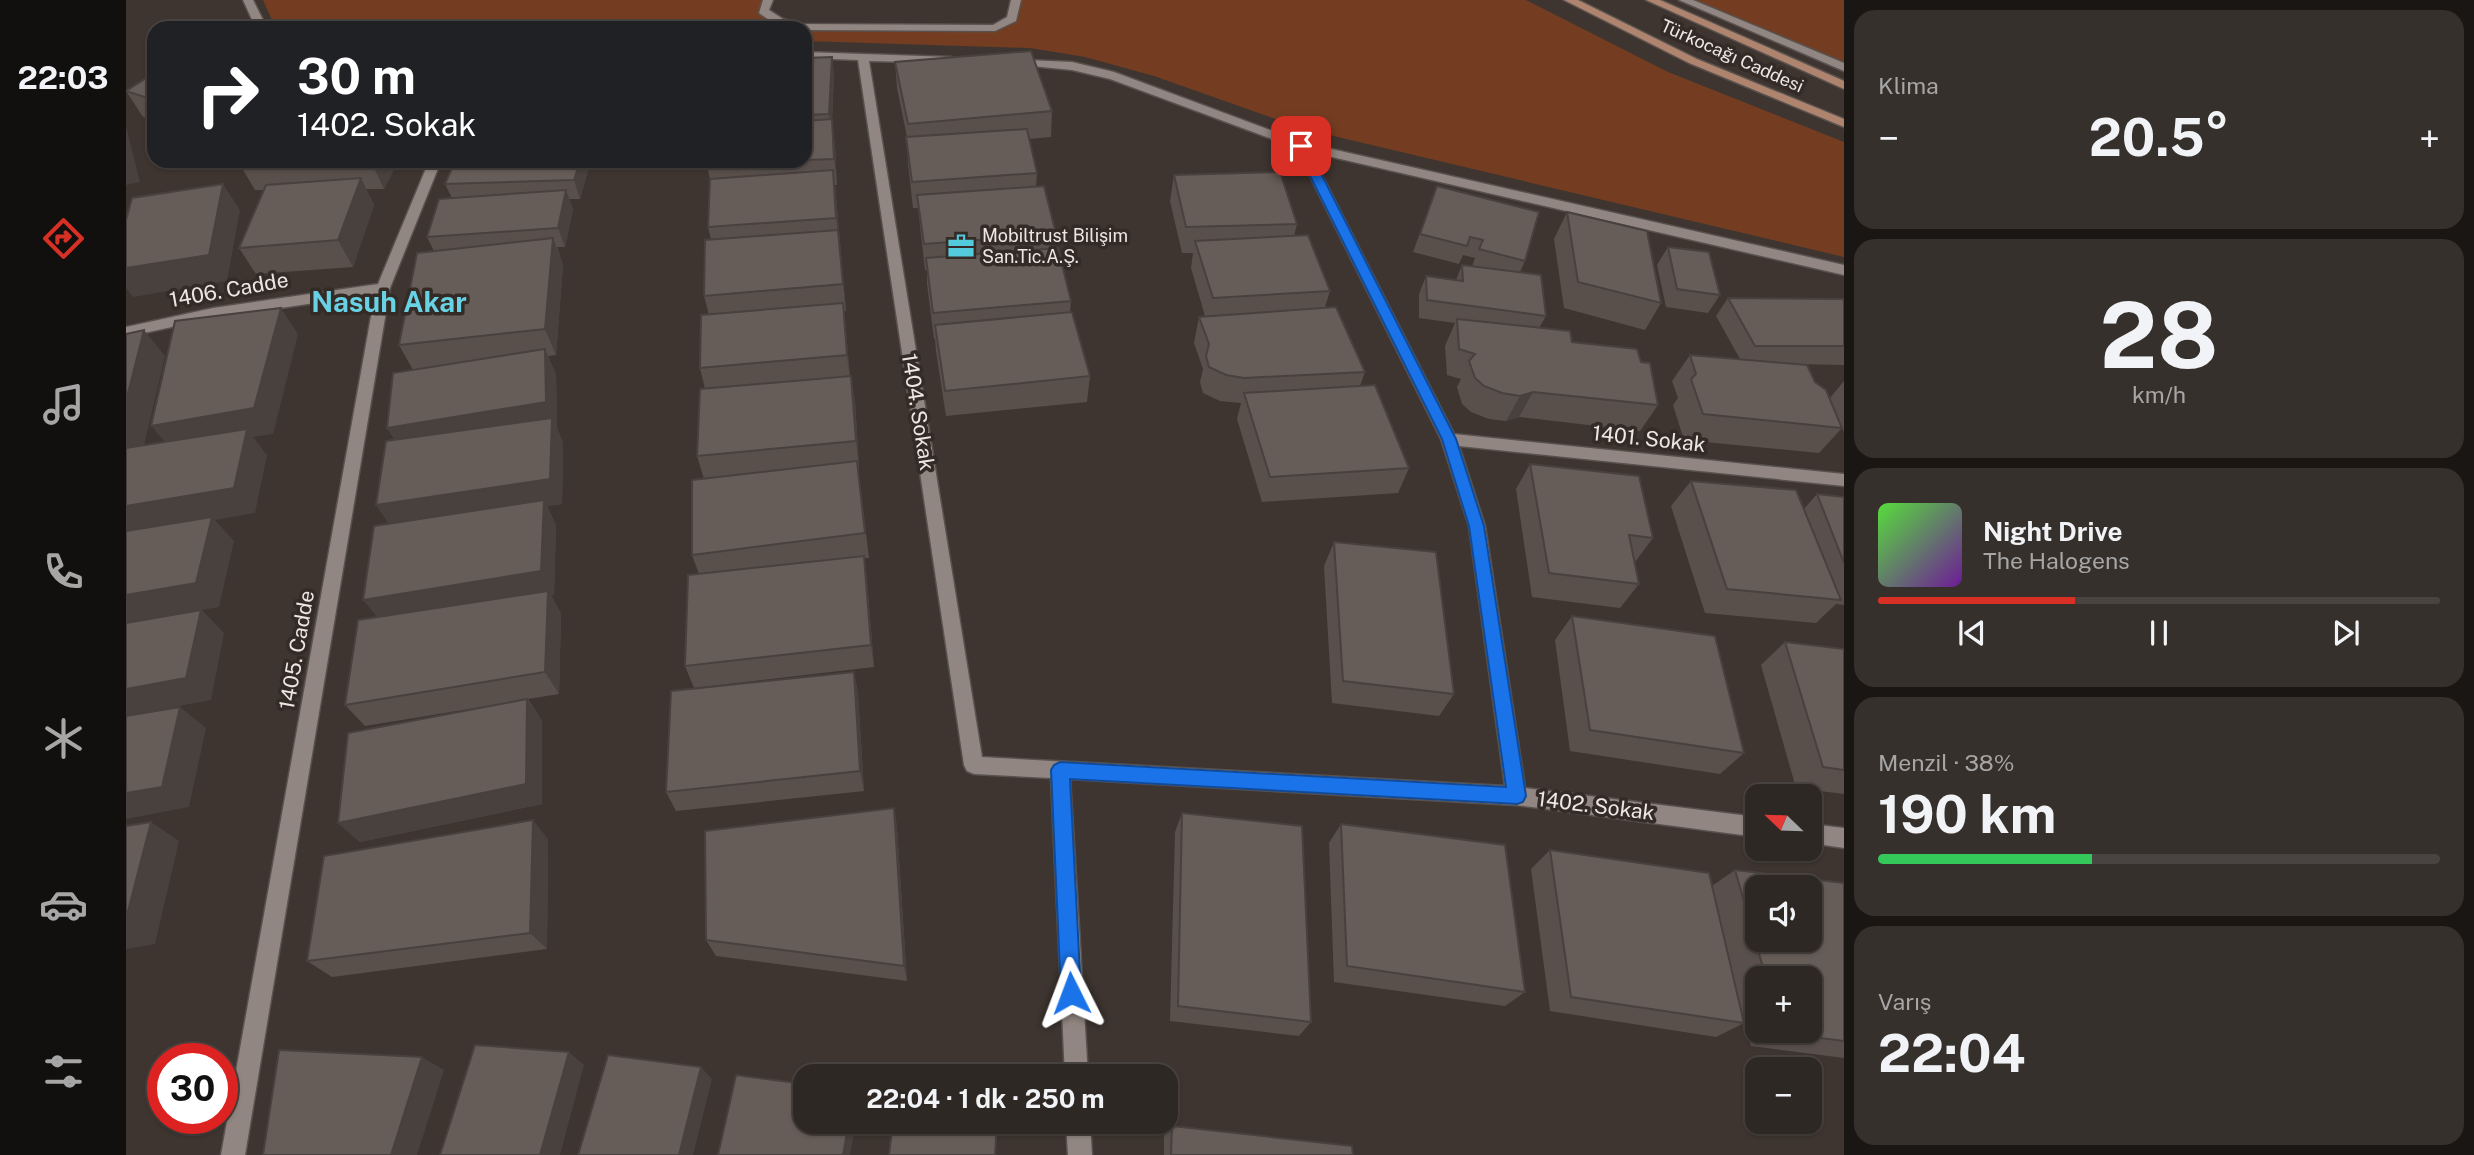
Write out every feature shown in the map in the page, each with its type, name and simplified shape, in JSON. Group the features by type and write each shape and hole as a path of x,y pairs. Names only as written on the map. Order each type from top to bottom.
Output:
{"main road":[{"name":"Türkocağı Caddesi","path":"1569,0 1693,61 1844,123"},
{"name":"Türkocağı Caddesi","path":"1651,0 1844,85"}],"street":[{"path":"248,0 256,21"},
{"path":"768,0 763,10 778,21"},
{"path":"812,27 995,28 1012,19 1016,0"},
{"path":"1684,0 1844,67"},
{"path":"812,55 972,61"},
{"name":"1404. Sokak","path":"863,58 974,765"},
{"path":"999,61 1072,66 1114,76 1301,146 1844,270"},
{"path":"1301,146 1449,439 1477,526 1517,796"},
{"name":"1405. Cadde","path":"233,1155 383,288 432,168"},
{"name":"1406. Cadde","path":"126,332 213,313 383,288"},
{"name":"1401. Sokak","path":"1449,439 1844,480"},
{"name":"1402. Sokak","path":"974,765 1517,796 1745,825"},
{"path":"1060,770 1075,1064"},
{"path":"1822,835 1844,838"},
{"path":"1079,1134 1080,1155"}],"shaded area":[{"path":"263,0 767,0 763,10 788,21 290,21 272,20"},
{"path":"1016,0 1526,0 1668,72 1844,142 1844,257 1304,129 1154,76 1085,57 1030,48 812,41 812,27 995,28 1012,19"},
{"path":"1684,0 1844,0 1844,67"}],"building":[{"path":"1031,51 1052,111 908,124 895,62"},
{"path":"832,57 829,114 812,115 812,58"},
{"path":"147,78 147,98 126,91"},
{"path":"832,119 834,159 812,160 812,120"},
{"path":"1027,129 1037,173 912,182 906,137"},
{"path":"452,168 578,168 574,180 445,184"},
{"path":"833,170 836,218 708,227 710,179"},
{"path":"1280,172 1297,224 1186,227 1174,175"},
{"path":"361,178 338,240 239,248 266,185"},
{"path":"223,184 209,255 126,268 126,220 132,198"},
{"path":"1044,186 1056,234 924,244 917,195"},
{"path":"1437,186 1539,212 1525,261 1479,249 1483,240 1470,237 1467,246 1420,234"},
{"path":"566,190 558,228 427,237 439,199"},
{"path":"1567,212 1647,231 1661,303 1578,282"},
{"path":"838,230 843,284 704,296 705,240"},
{"path":"1308,235 1330,291 1213,298 1195,241"},
{"path":"553,238 545,329 399,345 417,253"},
{"path":"1668,247 1709,252 1720,295 1677,289"},
{"path":"1058,248 1071,301 933,313 926,258"},
{"path":"1462,265 1541,275 1546,316 1427,300 1426,276 1463,281"},
{"path":"1728,298 1844,299 1844,346 1755,346"},
{"path":"843,303 847,355 700,368 701,315"},
{"path":"1336,307 1365,372 1244,378 1226,375 1209,367 1206,356 1209,344 1199,317"},
{"path":"281,308 254,408 151,426 175,321"},
{"path":"1072,312 1090,376 945,391 935,325"},
{"path":"1457,319 1570,331 1572,342 1637,349 1641,362 1650,363 1658,405 1533,392 1520,396 1484,386 1475,378 1469,361 1475,354 1459,349"},
{"path":"144,330 126,401 126,334"},
{"path":"545,349 546,402 387,428 393,373"},
{"path":"1690,355 1807,365 1815,382 1826,390 1842,428 1703,414 1691,379 1696,374"},
{"path":"851,376 856,441 697,456 700,389"},
{"path":"1375,385 1409,468 1270,477 1244,393"},
{"path":"552,418 550,479 376,505 386,441"},
{"path":"247,429 234,488 126,506 126,448"},
{"path":"857,461 865,533 692,555 692,480"},
{"path":"1530,464 1639,476 1653,538 1629,535 1639,584 1549,573"},
{"path":"1691,481 1796,490 1841,600 1727,589"},
{"path":"1817,494 1844,497 1844,563"},
{"path":"544,500 541,571 363,600 374,526"},
{"path":"212,517 196,583 126,595 126,531"},
{"path":"1334,542 1436,552 1454,694 1343,681"},
{"path":"864,556 871,645 685,666 688,575"},
{"path":"548,591 545,672 345,705 358,620"},
{"path":"201,610 186,678 126,689 126,623"},
{"path":"1572,616 1715,636 1744,753 1590,730"},
{"path":"1785,642 1844,649 1844,770 1823,767"},
{"path":"854,672 860,771 666,792 671,691"},
{"path":"527,699 526,784 338,823 348,733"},
{"path":"180,707 162,787 126,793 126,716"},
{"path":"894,808 904,966 706,940 705,831"},
{"path":"1182,813 1302,826 1311,1022 1178,1006"},
{"path":"533,820 530,933 307,961 324,856"},
{"path":"151,822 126,919 126,826"},
{"path":"1341,824 1505,845 1525,992 1347,966"},
{"path":"1550,850 1709,873 1744,1023 1571,997"},
{"path":"1735,870 1777,875 1745,875 1745,905"},
{"path":"1822,880 1844,883 1844,1041 1822,1038 1822,966 1763,966 1759,952 1822,952"},
{"path":"475,1045 569,1052 540,1155 440,1155"},
{"path":"279,1050 422,1057 391,1155 263,1155"},
{"path":"608,1055 701,1067 679,1155 578,1155"},
{"path":"736,1075 793,1082 793,1134 847,1134 843,1155 718,1155"},
{"path":"1178,1127 1352,1146 1353,1155 1171,1155 1172,1134 1178,1134"},
{"path":"892,1134 996,1134 995,1155 889,1155"}],"place":[{"name":"Mobiltrust Bilişim San.Tic.A.Ş.","path":"961,246"}],"district":[{"name":"Nasuh Akar","path":"389,302"}],"route":[{"path":"1071,993 1060,770 1517,796 1477,526 1449,439 1301,146"}]}
